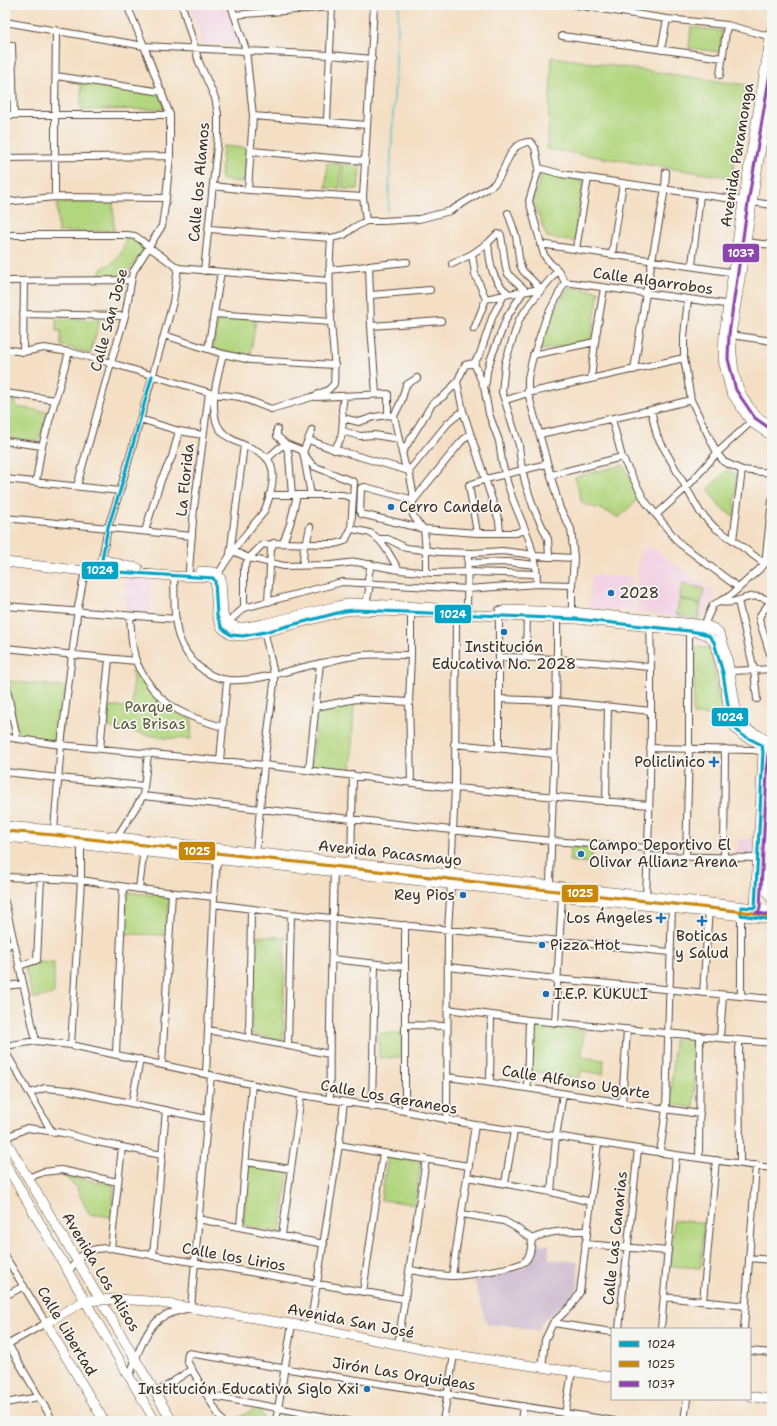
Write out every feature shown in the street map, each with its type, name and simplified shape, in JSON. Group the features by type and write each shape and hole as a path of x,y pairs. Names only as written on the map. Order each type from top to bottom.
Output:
{"street":[{"name":"Calle San Jose","path":"77,486 125,316 133,272 162,226 166,198 170,156 170,115 127,5"},
{"name":"Calle los Alamos","path":"182,5 199,62 217,105 218,136 204,271"},
{"path":"231,5 246,50 253,116 248,190"},
{"path":"366,221 363,197 374,5"},
{"path":"575,5 667,19 727,25 771,38"},
{"path":"234,15 332,6 327,121"},
{"path":"661,50 667,19"},
{"path":"5,22 144,46 246,50 372,59"},
{"path":"720,75 727,25"},
{"name":"Avenida Paramonga","path":"772,28 732,305 724,334 723,360 731,392 754,419 772,436"},
{"path":"55,197 56,30"},
{"path":"562,36 723,58"},
{"path":"5,46 12,46 14,115"},
{"path":"5,72 12,72"},
{"path":"56,76 162,92"},
{"name":"Avenida Paramonga","path":"737,273 745,242 747,202 772,83"},
{"path":"5,115 170,115"},
{"path":"253,116 366,125"},
{"path":"209,229 331,238 344,235 366,221 382,222 419,219 450,211 493,185 499,179 515,148 528,142 532,142 535,148 539,168 528,201 544,256 558,270 565,282 546,318 533,355 528,378 528,393 560,509 571,529 574,558 572,612"},
{"path":"251,151 365,161"},
{"path":"5,158 170,156"},
{"path":"539,168 561,174 772,205"},
{"path":"634,370 665,189 666,172"},
{"path":"576,249 588,178"},
{"path":"612,254 624,183"},
{"path":"213,186 248,190 363,197"},
{"path":"692,265 700,195"},
{"path":"5,202 55,197 166,198"},
{"path":"508,213 516,236 520,265 523,271 541,289"},
{"path":"452,264 472,254 488,243 497,234 501,235 506,270 524,292"},
{"path":"5,235 135,236 178,268 329,281"},
{"path":"5,349 23,352 44,348 69,352 111,363 212,394 240,396 271,409 312,397 328,390 334,384 335,365 329,281 331,238"},
{"path":"745,242 772,245"},
{"path":"488,243 490,266 507,294"},
{"path":"540,244 652,259 737,273"},
{"path":"472,254 475,274 486,299 474,329"},
{"path":"329,270 407,262"},
{"path":"369,265 371,326 376,394"},
{"path":"100,571 108,527 120,491 164,336 178,268"},
{"path":"549,557 548,539 534,509 520,463 519,445 506,400 502,392 505,363 519,320 541,289 558,270"},
{"path":"208,350 221,272"},
{"path":"5,281 131,280"},
{"path":"23,352 24,281"},
{"name":"Calle Algarrobos","path":"565,282 732,305"},
{"path":"591,380 595,342 604,288"},
{"path":"486,299 541,289"},
{"path":"371,295 430,290"},
{"path":"484,387 491,358 507,317 524,292"},
{"path":"402,453 432,404 444,396 457,382 465,365 474,363 480,354 493,315 507,294"},
{"path":"688,299 684,336 684,358 691,400 717,453 724,462 742,470 772,473"},
{"name":"Avenida Paramonga","path":"732,305 732,364 739,392 754,419 772,427"},
{"path":"23,314 125,316"},
{"path":"214,314 331,322"},
{"path":"371,326 441,321"},
{"path":"731,335 772,341"},
{"path":"164,336 222,354 251,360 335,365"},
{"path":"533,355 595,342"},
{"path":"36,481 42,446 69,352"},
{"path":"218,574 231,553 266,508 272,469 270,462 256,449 228,437 219,428 216,420 212,394 222,354"},
{"path":"506,400 528,393 684,358"},
{"path":"474,363 484,387 489,414 499,441 505,474 513,500 530,539 536,565 537,584"},
{"path":"344,418 359,422 374,417 391,415 401,402 406,385 417,378"},
{"path":"457,382 463,411 499,521 500,532"},
{"path":"5,393 56,400"},
{"name":"La Florida","path":"188,570 203,435 212,394"},
{"path":"312,397 388,394 391,415 399,439 405,465 409,471 414,492 413,514 418,523 424,529 426,572"},
{"path":"334,450 342,431 344,418 342,410 344,396"},
{"path":"540,434 691,400"},
{"path":"651,410 657,436 700,512 715,528 765,564"},
{"path":"409,471 448,423 463,411"},
{"path":"140,419 179,431 203,435"},
{"path":"612,419 622,457 645,501 680,543 739,588"},
{"path":"656,515 687,487 717,453 754,419"},
{"path":"244,608 244,568 249,558 264,544 335,544 345,541 351,529 354,482 313,466 303,452 286,444 277,436 277,429"},
{"path":"311,495 303,452 312,430"},
{"path":"145,531 161,480 172,457 179,431"},
{"path":"342,431 360,436 374,435 399,439"},
{"path":"414,500 460,443 470,433"},
{"path":"309,440 334,450 409,471"},
{"path":"5,441 42,446"},
{"path":"231,553 244,444"},
{"path":"267,459 286,444"},
{"path":"283,543 290,524 294,495 286,444"},
{"path":"550,475 622,457"},
{"path":"477,533 469,485 486,479 547,464"},
{"path":"733,540 742,470"},
{"path":"5,479 36,481 120,491"},
{"path":"414,500 365,487 361,488 360,512 361,514 424,529 477,533 516,533 525,529"},
{"path":"269,495 343,495 353,498"},
{"path":"704,625 713,605 730,596 765,564 772,500"},
{"path":"5,518 192,536"},
{"path":"303,564 304,544 307,541 310,526"},
{"path":"351,529 369,533 378,539 386,548 399,570"},
{"path":"378,539 388,539 406,548 440,552 468,553 502,551 534,556 574,558"},
{"path":"268,602 271,548 274,543"},
{"path":"231,553 284,566 356,562 399,570 426,572 537,574"},
{"path":"467,609 468,553"},
{"path":"102,560 126,566 164,570 214,572 218,574 221,579 223,615 227,623 237,627 264,628 356,610 467,609 499,613"},
{"path":"5,562 85,571 213,578 215,581 216,616 222,628 228,633 243,636 264,628 338,606 354,604 366,604 456,615 499,613 557,615 576,619 650,623"},
{"path":"468,563 508,562 536,565"},
{"path":"366,604 370,584 368,578 371,564"},
{"path":"54,830 61,745 78,607 85,571"},
{"path":"174,576 178,636 189,657 197,665 206,672 227,680 274,674 361,655 411,655"},
{"path":"227,623 244,608 342,582 468,589 537,584 572,585"},
{"path":"718,601 738,601 743,598 753,596 761,597 771,602 760,615 759,620 772,660"},
{"path":"738,601 754,670 757,699"},
{"path":"5,606 130,616 176,618"},
{"path":"411,610 409,702 411,783"},
{"path":"557,615 572,612 689,627 704,625 716,630 720,635 730,671 737,716 740,722 748,730 765,738 768,747 765,840 761,873 772,900"},
{"path":"499,613 499,749"},
{"path":"526,657 527,614"},
{"path":"447,1120 448,929 454,830 456,615"},
{"path":"550,885 556,701 557,615"},
{"path":"130,616 131,640 136,661 152,690 177,710 200,720 223,727"},
{"path":"646,896 651,711 650,623"},
{"path":"689,627 709,636 714,642 723,673 730,718 736,729 742,735 768,747"},
{"path":"686,857 689,749 689,627"},
{"path":"256,852 274,674 264,628"},
{"path":"5,648 136,661"},
{"path":"500,657 557,659 651,667"},
{"path":"100,748 109,659"},
{"path":"309,770 320,663"},
{"path":"730,671 772,669"},
{"path":"5,679 16,739"},
{"path":"220,761 227,680"},
{"path":"316,707 356,698 409,702"},
{"path":"499,699 556,701 651,711"},
{"path":"606,802 608,707"},
{"path":"5,737 61,745 264,765 455,788 649,805"},
{"path":"454,744 554,754"},
{"path":"650,748 753,750 768,747"},
{"path":"724,858 726,749"},
{"path":"117,837 143,796 148,754"},
{"path":"5,772 144,786"},
{"path":"351,863 353,775"},
{"path":"143,796 551,840 648,848"},
{"name":"Avenida Pacasmayo","path":"5,826 54,830 351,863 562,895 672,903 741,911 755,908 772,912"},
{"path":"72,1045 81,880 81,833"},
{"name":"Avenida Pacasmayo","path":"5,837 334,872 550,885 646,896 672,903"},
{"path":"139,889 145,840"},
{"path":"755,908 758,858 765,840"},
{"path":"129,1377 152,1327 160,1318 172,1312 191,1308 207,1118 208,1030 214,897 218,848"},
{"path":"648,856 758,858"},
{"path":"330,1100 329,1054 334,918 334,861"},
{"path":"5,876 81,880 123,887 214,897"},
{"path":"19,966 37,960 41,878"},
{"path":"116,1054 123,887"},
{"path":"162,1064 172,893"},
{"path":"555,1023 556,979 562,895"},
{"path":"5,902 36,1041"},
{"path":"660,1153 666,1109 672,903"},
{"path":"214,904 252,910 670,952"},
{"path":"702,993 709,907"},
{"path":"249,1038 252,910"},
{"path":"741,996 741,911 772,920"},
{"path":"288,1046 291,914"},
{"path":"405,925 405,1111"},
{"path":"5,948 13,941"},
{"path":"332,959 405,968"},
{"path":"372,1107 375,964"},
{"path":"448,967 556,979 772,999"},
{"path":"5,986 23,984"},
{"path":"720,1038 723,995"},
{"path":"447,1009 555,1023 772,1043"},
{"path":"490,1082 491,1015"},
{"path":"527,1087 529,1020"},
{"path":"405,1025 447,1026"},
{"path":"208,1030 329,1054"},
{"path":"622,1103 627,1030"},
{"path":"699,1158 700,1036"},
{"path":"739,1040 740,1163"},
{"name":"Calle Los Geraneos","path":"5,1046 36,1041 72,1045 301,1095 405,1111 475,1125 556,1136 676,1156 772,1168"},
{"path":"5,1051 52,1132"},
{"path":"132,1103 140,1059"},
{"name":"Calle Alfonso Ugarte","path":"448,1077 527,1087 562,1094 700,1114"},
{"path":"240,1227 252,1084"},
{"path":"30,1093 45,1088 68,1090 207,1118"},
{"path":"552,1192 556,1136 562,1094"},
{"path":"282,1235 301,1095"},
{"path":"310,1327 318,1284 344,1102"},
{"path":"154,1256 166,1110"},
{"path":"452,1276 475,1125"},
{"path":"5,1139 27,1128 162,1154"},
{"path":"505,1183 514,1130"},
{"name":"Avenida Los Alisos","path":"5,1139 77,1258 172,1421"},
{"path":"542,1368 545,1340 553,1323 572,1305 580,1292 598,1143"},
{"path":"339,1144 383,1153 469,1166"},
{"path":"111,1248 122,1147"},
{"name":"Calle Las Canarias","path":"619,1328 638,1149"},
{"path":"363,1292 383,1153"},
{"path":"661,1328 676,1156"},
{"path":"398,1344 426,1159"},
{"path":"703,1301 716,1160"},
{"path":"246,1162 291,1169"},
{"name":"Avenida Los Alisos","path":"5,1164 155,1421"},
{"path":"744,1328 756,1165"},
{"path":"28,1178 44,1172 61,1170 118,1182"},
{"path":"467,1177 552,1192 591,1202"},
{"path":"462,1214 504,1221 515,1227 532,1240"},
{"path":"198,1219 324,1244"},
{"path":"410,1270 452,1276 518,1265 525,1262 528,1258 532,1240 538,1236 562,1231 587,1231"},
{"path":"585,1244 668,1251"},
{"name":"Calle los Lirios","path":"77,1258 92,1249 111,1248 405,1299"},
{"name":"Calle Libertad","path":"5,1256 104,1421"},
{"path":"68,1273 77,1258"},
{"path":"749,1258 772,1260"},
{"path":"5,1296 24,1286"},
{"path":"664,1296 746,1306"},
{"name":"Avenida San José","path":"84,1300 127,1299 148,1301 310,1327 454,1355 611,1377"},
{"path":"53,1421 6,1345 84,1300"},
{"path":"553,1323 611,1332"},
{"path":"276,1421 292,1324"},
{"path":"751,1351 772,1354"},
{"name":"Jirón Las Orquideas","path":"192,1369 187,1361 188,1353 611,1421"},
{"path":"444,1421 454,1355"},
{"path":"156,1392 192,1369 222,1421"},
{"path":"564,1421 572,1372"},
{"path":"207,1395 348,1421"},
{"path":"751,1396 772,1400"},
{"path":"5,1403 39,1397"},
{"path":"684,1421 687,1400"},
{"path":"521,1421 523,1406"}],"shaded area":[{"path":"190,5 228,5 241,44 203,44"},
{"path":"647,544 715,593 701,620 636,612 638,567 641,552"},
{"name":"2028","path":"591,575 632,577 631,610 590,609"},
{"path":"125,578 151,579 151,613 125,612"},
{"path":"738,839 755,839 755,855 738,854"},
{"path":"538,1244 549,1245 549,1259 578,1262 578,1290 574,1290 572,1298 543,1320 538,1331 506,1325 487,1325 474,1279 522,1269 533,1258"}],"green space":[{"path":"691,27 722,31 720,52 689,48"},
{"path":"552,57 746,85 732,178 547,149"},
{"path":"81,82 160,95 165,109 81,110"},
{"path":"223,146 246,148 245,182 221,180"},
{"path":"327,163 341,164 340,188 326,188"},
{"path":"343,165 360,165 358,189 343,189"},
{"path":"542,173 584,181 578,211 575,242 547,237 533,201"},
{"path":"113,202 114,231 58,232 57,203"},
{"path":"126,238 133,240 145,248 126,275 99,277 101,269 116,260 121,254"},
{"path":"569,287 599,291 591,340 538,351 550,318"},
{"path":"218,316 256,319 250,357 213,349"},
{"path":"56,319 100,320 90,354 61,345 61,331 56,331"},
{"path":"5,399 16,401 16,407 48,412 39,441 5,438"},
{"path":"623,465 640,497 619,518 608,512 582,503 575,477"},
{"path":"727,470 737,475 734,517 720,507 709,490 710,487"},
{"path":"683,583 704,589 701,604 679,598"},
{"path":"680,599 701,605 698,620 676,614"},
{"path":"695,647 710,648 722,715 693,715"},
{"name":"Parque Las Brisas","path":"135,666 151,691 192,720 191,739 164,738 108,727 108,707 132,707 133,667"},
{"path":"8,681 66,687 60,742 18,737"},
{"path":"354,701 351,773 311,769 318,708"},
{"name":"Campo Deportivo El Olivar Allianz Arena","path":"570,846 593,848 591,863 569,861"},
{"path":"126,892 169,897 167,935 125,934"},
{"path":"255,936 285,937 283,1041 251,1034"},
{"path":"38,962 54,963 54,994 33,999 25,967"},
{"path":"532,1025 584,1030 582,1057 604,1060 603,1074 581,1071 580,1078 530,1071"},
{"path":"379,1033 401,1033 402,1057 379,1058"},
{"path":"674,1040 696,1041 694,1108 671,1104"},
{"path":"388,1157 421,1162 415,1204 381,1200"},
{"path":"249,1161 289,1167 280,1233 243,1225"},
{"path":"64,1176 114,1185 112,1217 89,1214 76,1187"},
{"path":"674,1220 704,1223 701,1268 670,1266"},
{"path":"258,1407 265,1420 232,1421"},
{"path":"281,1413 331,1421 279,1421"}],"waterway":[{"path":"388,211 399,5"}],"transit line":[{"name":"1037","path":"772,62 748,203 729,334 728,359 736,390 755,418 772,430"},
{"name":"1024","path":"152,376 120,491 108,527 100,571 213,578 215,581 217,616 222,628 231,635 243,636 265,632 345,611 356,610 576,619 689,631 702,633 709,636 714,642 723,673 730,718 736,729 742,735 762,745 763,752 755,908 741,907 741,915 772,920"},
{"name":"1037","path":"772,750 768,754 760,908 756,913 772,915"},
{"name":"1025","path":"5,831 54,835 754,913 771,917"}],"place":[{"name":"Cerro Candela","path":"391,507"},
{"name":"2028","path":"611,593"},
{"name":"Institución Educativa No. 2028","path":"504,632"},
{"name":"Policlinico","path":"714,762"},
{"name":"Campo Deportivo El Olivar Allianz Arena","path":"581,854"},
{"name":"Rey Pios","path":"463,895"},
{"name":"Los Ángeles","path":"661,918"},
{"name":"Boticas y Salud","path":"702,921"},
{"name":"Pizza Hot","path":"542,945"},
{"name":"I.E.P. KUKULI","path":"546,994"},
{"name":"Institución Educativa Siglo Xxi","path":"367,1389"}]}
